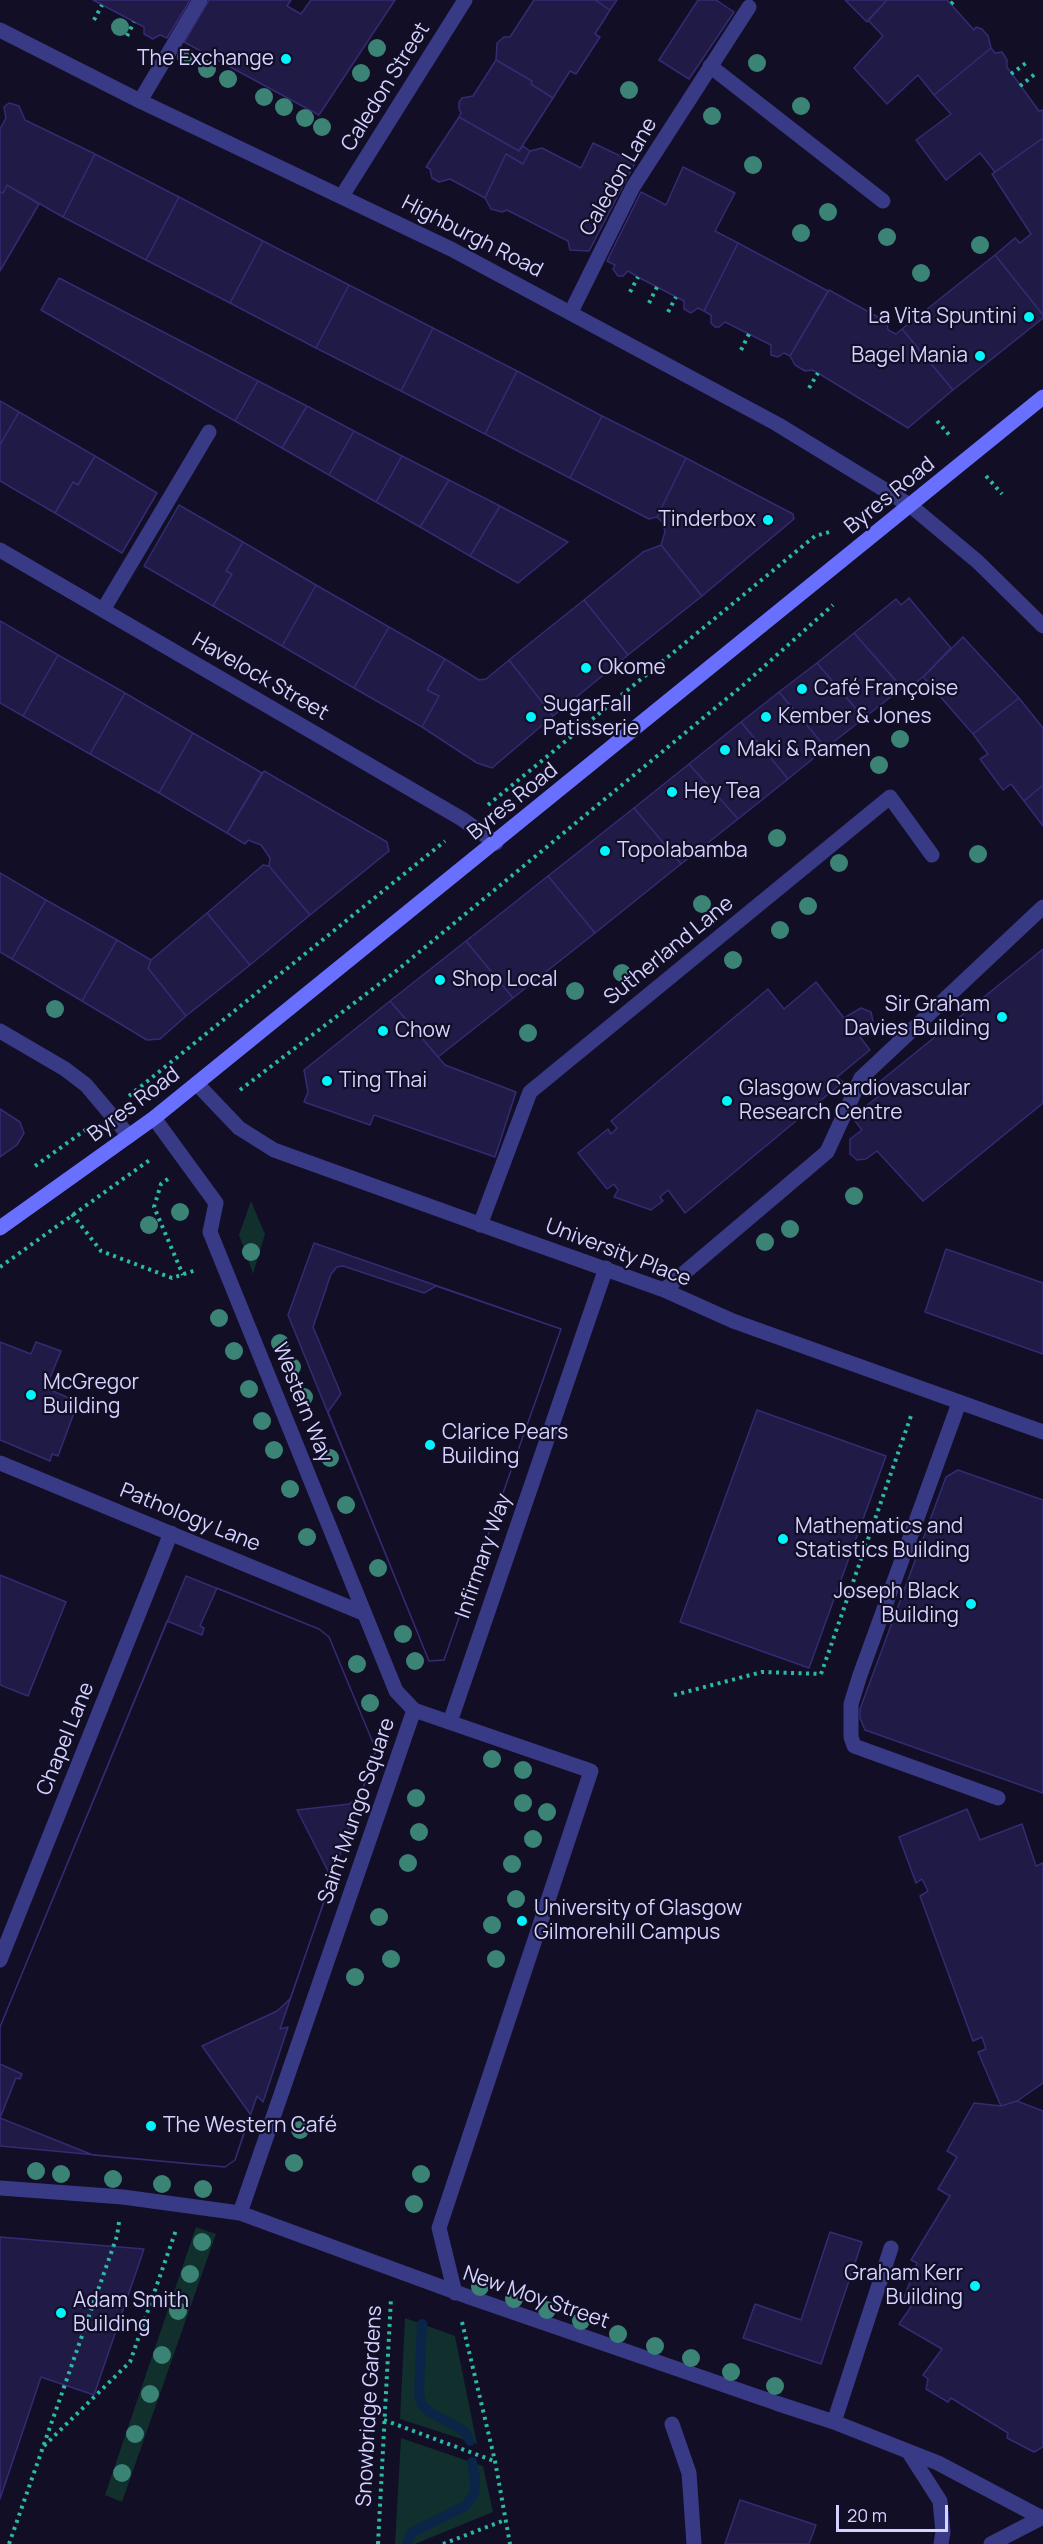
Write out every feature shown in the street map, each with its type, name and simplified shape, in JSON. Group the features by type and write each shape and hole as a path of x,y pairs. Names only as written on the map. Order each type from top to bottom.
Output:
{"main road":[{"name":"Byres Road","path":"0,1228 154,1118 496,843 1043,397"}],"street":[{"path":"140,101 200,0"},
{"name":"Caledon Street","path":"342,196 465,0"},
{"name":"Caledon Lane","path":"571,312 633,187 749,7"},
{"name":"Highburgh Road","path":"0,30 140,101 342,196 571,312 777,424 911,506 978,562 1043,626"},
{"path":"710,66 883,201"},
{"path":"103,610 209,432"},
{"name":"Havelock Street","path":"0,550 462,819 496,843"},
{"name":"Sutherland Lane","path":"480,1225 530,1092 890,798 932,855"},
{"path":"664,1290 827,1152 861,1078 1043,907"},
{"path":"0,1031 65,1069 86,1085 129,1136"},
{"name":"University Place","path":"196,1084 239,1128 274,1150 606,1268 664,1290 733,1321 1043,1432"},
{"name":"Western Way","path":"154,1118 216,1203 210,1232 396,1691 414,1710"},
{"name":"Infirmary Way","path":"450,1722 606,1268"},
{"path":"959,1403 854,1695 850,1719 854,1746 998,1798"},
{"name":"Pathology Lane","path":"0,1463 363,1613"},
{"name":"Chapel Lane","path":"0,1960 171,1533"},
{"name":"Saint Mungo Square","path":"240,2213 414,1710 591,1771 439,2228 455,2293"},
{"name":"New Moy Street","path":"0,2188 185,2204 240,2213 455,2293 834,2422 938,2463 1042,2517"},
{"path":"834,2422 891,2248"},
{"path":"672,2424 689,2473 694,2544"},
{"path":"908,2451 940,2501 943,2532 941,2544"},
{"path":"991,2544 1042,2517"}],"path":[{"path":"951,4 955,0"},
{"path":"94,20 102,5"},
{"path":"127,36 134,22"},
{"path":"1011,74 1026,63"},
{"path":"1020,86 1035,74"},
{"path":"630,292 638,277"},
{"path":"649,303 657,287"},
{"path":"668,312 676,297"},
{"path":"741,350 749,334"},
{"path":"809,388 818,373"},
{"path":"218,1107 395,972 742,686 839,600"},
{"path":"0,1267 172,1144"},
{"path":"183,1275 154,1207 161,1184 188,1164"},
{"path":"54,1189 101,1251 172,1278 222,1260"},
{"path":"674,1695 762,1672 821,1674 921,1389"},
{"path":"42,2448 130,2362 185,2204"},
{"path":"9,2544 117,2236"},
{"name":"Snowbridge Gardens","path":"378,2544 392,2270"},
{"path":"455,2293 495,2461 510,2544"},
{"path":"384,2420 495,2461"},
{"path":"443,2544 505,2520"}],"green space":[{"path":"251,1201 265,1234 253,1274 239,1235"},
{"path":"196,2227 216,2234 122,2502 105,2495"},
{"path":"405,2318 455,2336 477,2444 400,2419"},
{"path":"401,2438 483,2466 493,2512 415,2544 395,2544"}],"building":[{"path":"93,0 190,0 167,38 160,35 153,39 144,34 144,27"},
{"name":"The Exchange","path":"209,0 291,0 287,6 301,14 311,0 395,0 319,115 184,42"},
{"path":"534,0 595,0 610,10 595,34 600,37 576,74 570,71 553,98 531,84 532,81 496,60 497,43 504,37 510,37"},
{"path":"595,0 617,0 610,10"},
{"path":"698,0 716,0 734,12 689,79 659,60"},
{"path":"845,0 887,0 867,22"},
{"path":"887,0 947,0 974,30 976,27 982,29 988,36 991,48 934,95 918,75 887,104 854,68 883,36 868,20"},
{"path":"991,48 995,53 1002,52 1007,60 1007,67 1039,111 1043,110 1043,138 995,172 980,153 946,180 916,140 951,114 934,95"},
{"path":"496,60 532,81 531,84 553,98 519,151 459,117 461,113 459,102 462,98 473,96"},
{"path":"9,103 19,106 25,120 95,154 63,217 7,185 3,193 0,192 0,129 6,118 4,107"},
{"path":"459,117 519,151 523,146 530,151 523,164 506,154 485,198 450,179 439,182 432,178 430,169 426,167"},
{"path":"1043,138 1043,315 995,255 1015,238 1020,243 1031,234 992,174"},
{"path":"593,143 635,163 589,251 570,250 568,241 507,210 502,212 491,209 485,198 506,154 523,164 530,151 542,148 581,168"},
{"path":"95,154 179,197 146,260 63,217"},
{"path":"683,167 735,193 715,231 738,243 704,311 698,308 691,313 684,309 684,301 628,271 623,276 618,276 613,269 615,265 607,261 641,192 666,205"},
{"path":"7,185 39,204 0,271 0,192 3,193"},
{"path":"179,197 263,241 230,303 146,260"},
{"path":"263,241 349,285 316,348 230,303"},
{"path":"738,243 828,291 790,356 784,353 778,357 771,355 771,345 725,322 715,327 711,323 711,315 704,311"},
{"path":"995,255 1043,315 1043,318 953,390 902,329"},
{"path":"59,278 258,381 235,421 41,310"},
{"path":"349,285 433,328 401,391 316,348"},
{"path":"829,290 887,322 888,330 896,334 902,329 953,390 908,428 818,373 812,370 805,371 795,365 790,356"},
{"path":"433,328 517,371 485,434 401,391"},
{"path":"517,371 602,416 570,478 485,434"},
{"path":"258,381 307,406 282,448 235,421"},
{"path":"0,401 19,412 0,445"},
{"path":"307,406 354,431 329,475 282,448"},
{"path":"19,412 95,456 78,485 73,482 55,513 0,481 0,445"},
{"path":"602,416 686,458 657,517 649,519 570,478"},
{"path":"354,431 402,456 376,502 329,475"},
{"path":"95,456 157,493 122,553 55,513 73,482 78,485"},
{"path":"402,456 449,480 420,527 376,502"},
{"path":"686,458 793,514 794,519 702,596 661,545 665,532 663,523 657,517"},
{"path":"449,480 500,506 470,556 420,527"},
{"path":"179,505 243,542 226,571 232,574 213,606 144,566"},
{"path":"500,506 568,542 518,583 470,556"},
{"path":"243,542 316,585 282,646 213,606 232,574 226,571"},
{"path":"661,545 702,596 628,655 584,600 643,552"},
{"path":"316,585 389,627 354,688 282,646"},
{"path":"909,598 951,648 923,677 905,691 854,633 896,599 901,605"},
{"path":"584,600 628,655 553,716 509,660"},
{"path":"0,621 58,655 23,716 0,703"},
{"path":"389,627 445,659 427,690 439,696 422,727 354,688"},
{"path":"854,633 902,688 864,718 817,663"},
{"path":"963,637 1019,698 973,734 923,677"},
{"path":"58,655 125,693 90,754 23,716"},
{"path":"445,659 479,680 486,679 509,660 553,716 492,768 477,763 422,727 439,696 427,690"},
{"path":"817,663 864,718 826,748 779,692"},
{"path":"779,692 826,748 788,779 741,722"},
{"path":"125,693 193,733 159,793 90,754"},
{"path":"1019,698 1043,728 1043,785 1024,801 1011,784 1003,790 980,759 988,754 973,734"},
{"path":"741,722 788,779 738,819 689,764"},
{"path":"193,733 262,773 227,833 159,793"},
{"path":"689,764 738,819 681,864 634,808"},
{"path":"264,771 387,842 389,851 310,915 269,866 270,858 261,845 248,840 245,844 227,833"},
{"path":"1043,785 1043,826 1024,801"},
{"path":"634,808 681,864 595,933 548,876"},
{"path":"263,865 269,866 310,915 250,965 207,913"},
{"path":"0,873 46,900 12,959 0,952"},
{"path":"548,876 595,933 513,998 466,941"},
{"path":"46,900 117,940 82,1001 12,959"},
{"path":"207,913 250,965 186,1016 148,968 151,960"},
{"path":"117,940 151,960 148,968 186,1016 160,1039 147,1040 82,1001"},
{"path":"466,941 513,998 438,1057 390,1001"},
{"name":"Sir Graham Davies Building","path":"1043,949 1043,1103 923,1201 877,1151 866,1159 857,1160 850,1154 850,1139 862,1130 852,1117 884,1092 877,1084"},
{"name":"Glasgow Cardiovascular Research Centre","path":"816,982 844,1018 861,1008 871,1012 873,1021 870,1029 860,1037 870,1050 837,1077 843,1082 685,1213 668,1190 660,1197 663,1201 651,1210 614,1197 618,1190 614,1184 607,1189 578,1153 608,1129 611,1134 617,1128 611,1121 768,989 784,1009"},
{"path":"390,1001 445,1065 516,1092 495,1157 374,1115 370,1125 304,1102 308,1092 304,1070"},
{"path":"0,1109 20,1122 24,1133 17,1145 0,1157"},
{"name":"Clarice Pears Building","path":"314,1243 561,1329 444,1660 429,1661 288,1315"},
{"path":"946,1249 1043,1283 1043,1354 925,1312"},
{"name":"Clarice Pears Building","path":"343,1266 424,1293 436,1286 561,1329 444,1660 429,1661 328,1412 341,1394 313,1327 331,1274 337,1267"},
{"name":"McGregor Building","path":"0,1342 31,1354 36,1342 61,1351 46,1388 78,1402 58,1456 52,1454 50,1461 0,1440"},
{"name":"Mathematics and Statistics Building","path":"757,1410 886,1456 809,1668 680,1622"},
{"name":"Joseph Black Building","path":"958,1470 1043,1500 1043,1793 865,1730 860,1718 860,1709 946,1477"},
{"path":"0,1575 66,1602 28,1696 0,1685"},
{"path":"186,1576 319,1629 329,1637 376,1750 280,2029 288,2027 263,2102 257,2096 235,2160 225,2167 0,2146 0,2027"},
{"path":"217,1588 319,1629 329,1637 376,1750 362,1792 355,1800 349,1804 297,1810 328,1871 330,1885 290,1999 277,2011 202,2046 250,2114 235,2160 225,2167 93,2155 0,2118 16,2078 20,2079 22,2074 0,2064 0,2027 167,1621 202,1635 204,1628 200,1626"},
{"path":"967,1809 980,1840 1022,1824 1036,1866 1043,1863 1043,2083 1017,2101 1001,2106 978,2052 986,2049 982,2037 973,2041 920,1896 928,1891 922,1879 916,1883 899,1837"},
{"name":"Graham Kerr Building","path":"1017,2101 1043,2111 1043,2447 1034,2452 1007,2438 1008,2433 951,2398 948,2402 926,2389 928,2379 923,2375 942,2349 899,2324 911,2307 903,2300 917,2263 911,2260 950,2196 938,2189 957,2157 947,2151 974,2103 1001,2106"},
{"path":"830,2232 862,2242 821,2364 743,2338 755,2304 801,2320"},
{"name":"Adam Smith Building","path":"0,2237 144,2249 94,2395 41,2377 0,2499"},
{"path":"740,2500 816,2525 809,2544 725,2544"}],"waterway":[{"path":"422,2324 419,2393 422,2405 464,2431 470,2441"},
{"path":"407,2544 411,2533 465,2506 474,2494 475,2479 472,2462"}],"place":[{"name":"The Exchange","path":"286,59"},
{"name":"La Vita Spuntini","path":"1029,317"},
{"name":"Bagel Mania","path":"980,356"},
{"name":"Tinderbox","path":"768,520"},
{"name":"Okome","path":"586,668"},
{"name":"Café Françoise","path":"802,689"},
{"name":"SugarFall Patisserie","path":"531,717"},
{"name":"Kember & Jones","path":"766,717"},
{"name":"Maki & Ramen","path":"725,750"},
{"name":"Hey Tea","path":"672,792"},
{"name":"Topolabamba","path":"605,851"},
{"name":"Shop Local","path":"440,980"},
{"name":"Sir Graham Davies Building","path":"1002,1017"},
{"name":"Chow","path":"383,1031"},
{"name":"Ting Thai","path":"327,1081"},
{"name":"Glasgow Cardiovascular Research Centre","path":"727,1101"},
{"name":"McGregor Building","path":"31,1395"},
{"name":"Clarice Pears Building","path":"430,1445"},
{"name":"Mathematics and Statistics Building","path":"783,1539"},
{"name":"Joseph Black Building","path":"971,1604"},
{"name":"University of Glasgow Gilmorehill Campus","path":"522,1921"},
{"name":"The Western Café","path":"151,2126"},
{"name":"Graham Kerr Building","path":"975,2286"},
{"name":"Adam Smith Building","path":"61,2313"}]}
